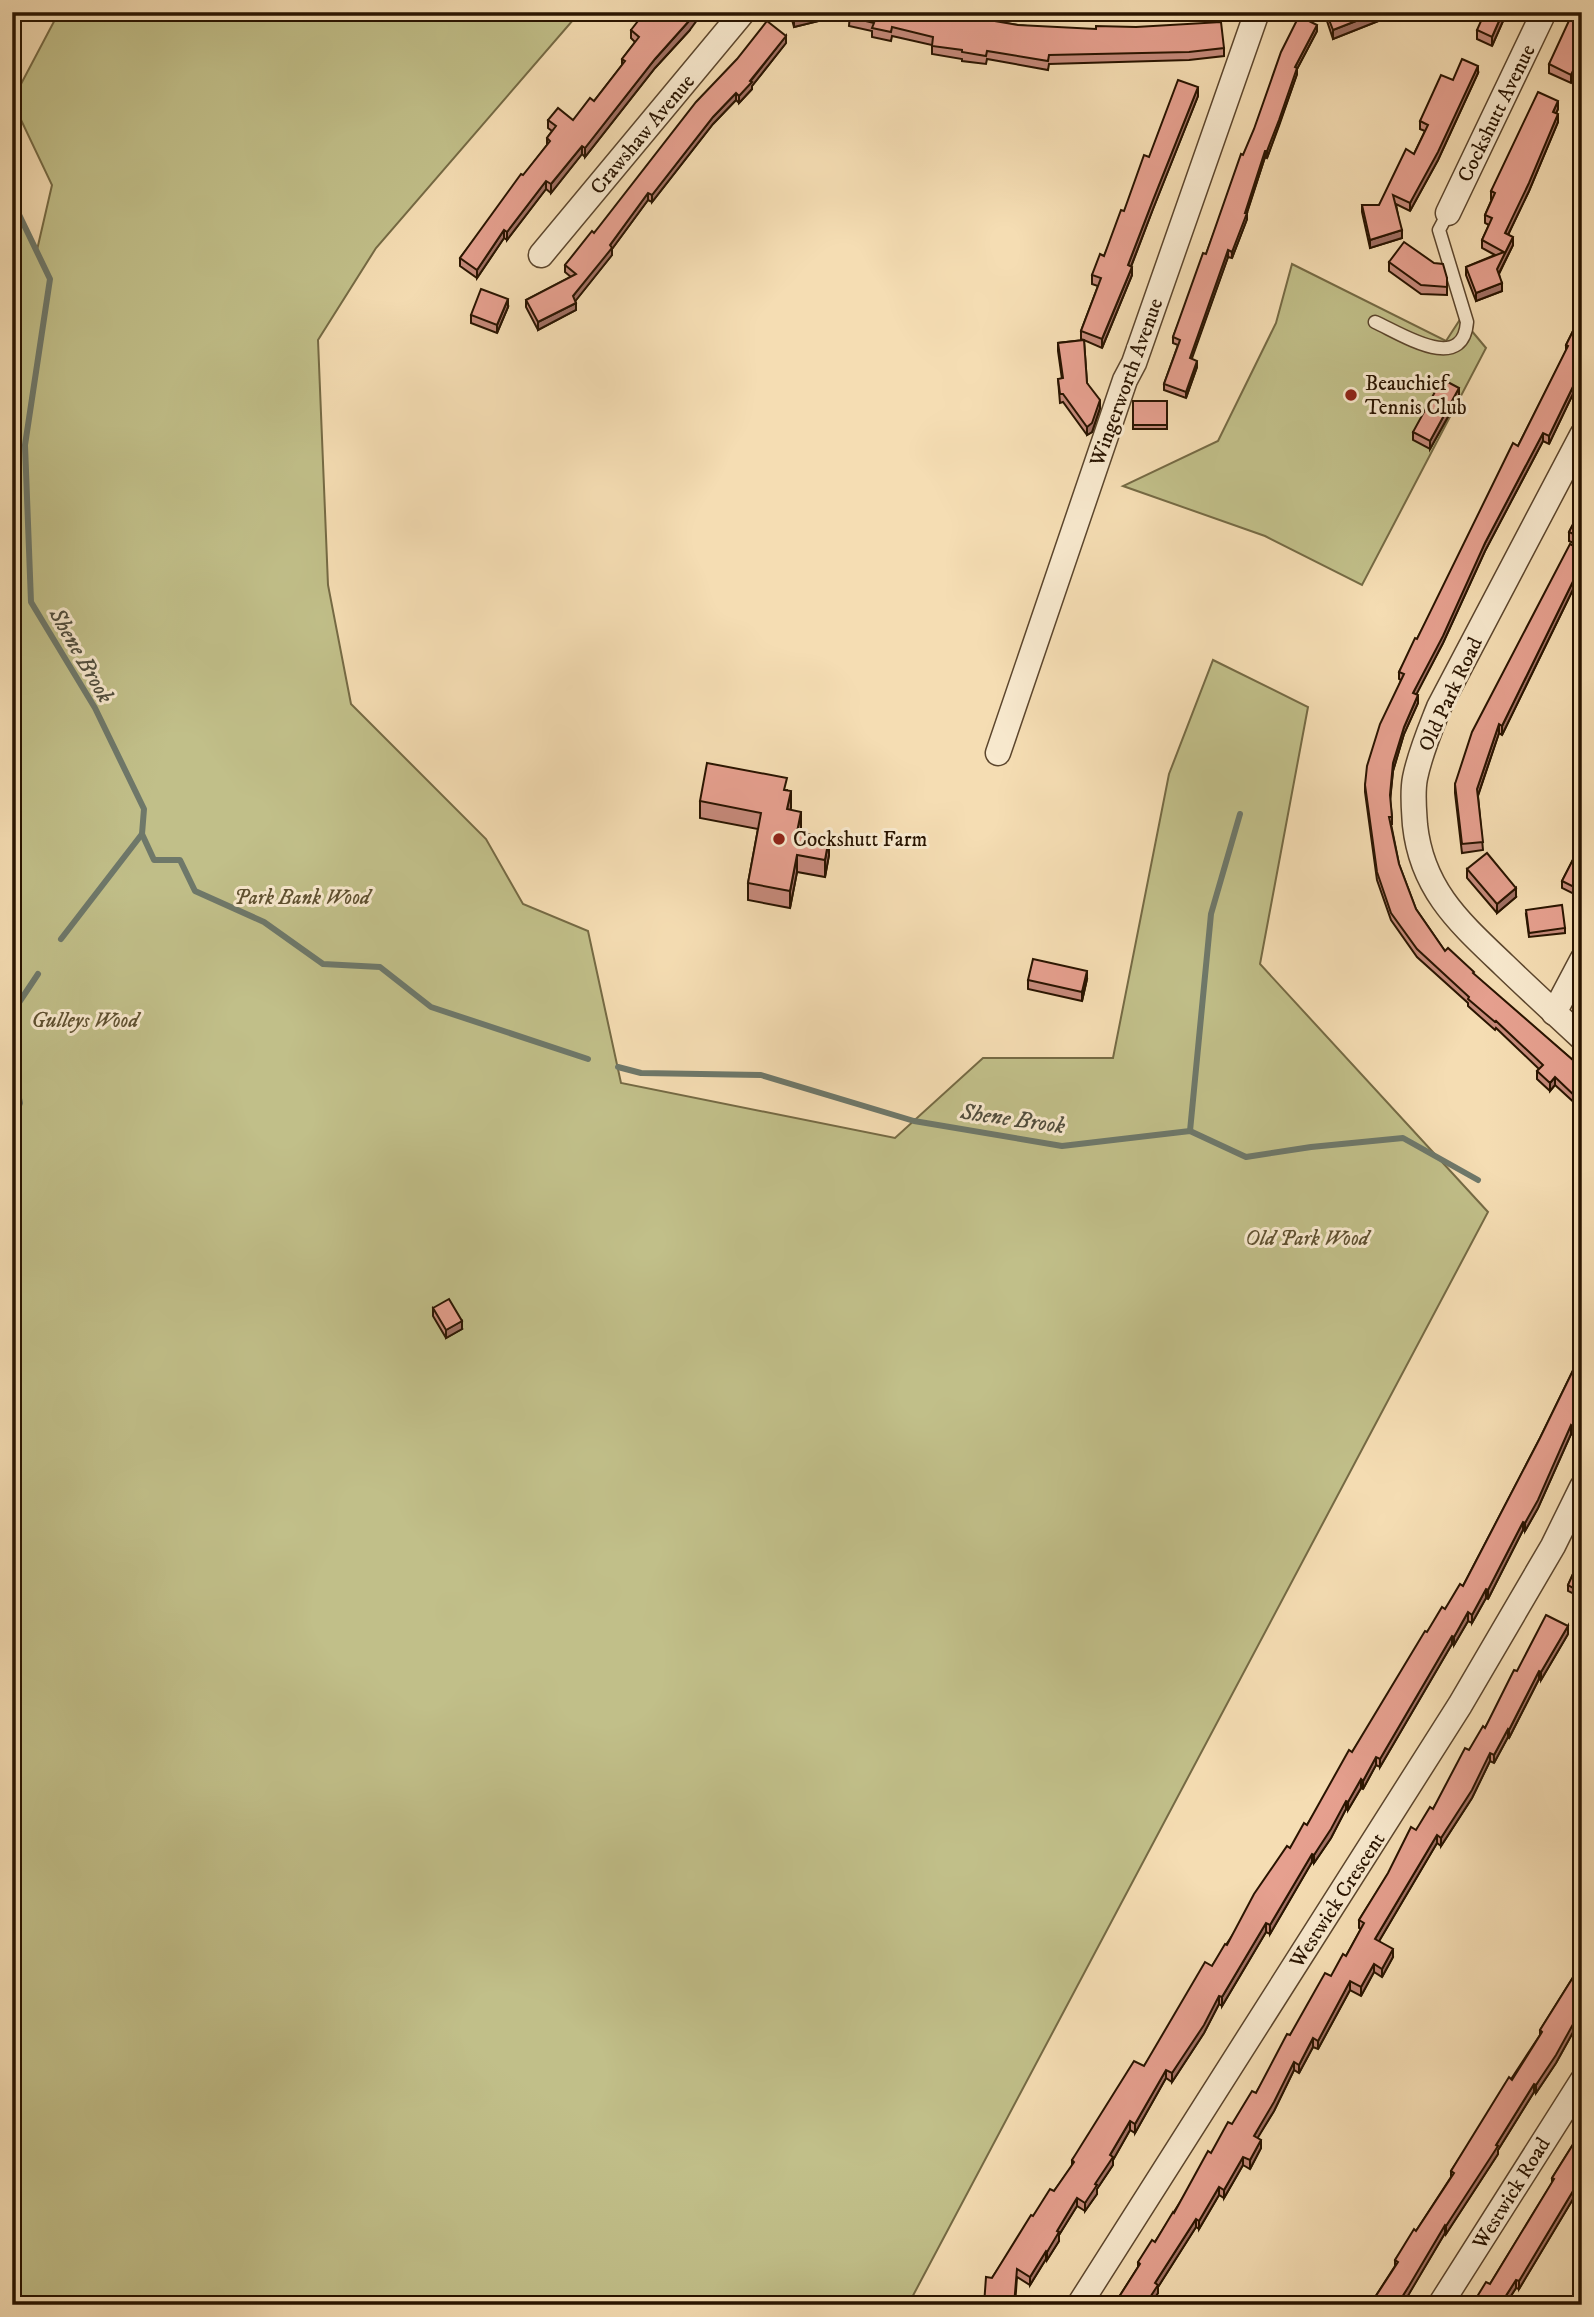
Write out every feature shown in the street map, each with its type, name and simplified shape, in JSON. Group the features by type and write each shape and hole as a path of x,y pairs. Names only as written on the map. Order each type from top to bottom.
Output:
{"street":[{"name":"Crawshaw Avenue","path":"541,256 743,12"},
{"name":"Wingerworth Avenue","path":"998,752 1125,380 1134,363 1257,12"},
{"name":"Cockshutt Avenue","path":"1448,213 1544,12"},
{"name":"Old Park Road","path":"1582,435 1439,707 1424,745 1415,780 1414,811 1417,844 1426,873 1439,896 1458,921 1582,1038"},
{"path":"1554,1013 1582,960"},
{"name":"Westwick Crescent","path":"1079,2305 1460,1705 1553,1546 1582,1488"},
{"name":"Westwick Road","path":"1440,2305 1582,2081"}],"lane":[{"path":"1375,322 1444,350 1458,345 1466,334 1467,323 1439,230 1448,213"}],"green space":[{"path":"59,12 580,12 376,248 318,340 328,585 351,704 486,839 523,904 588,931 621,1083 895,1138 983,1058 1113,1058 1169,774 1213,660 1308,707 1260,964 1488,1212 908,2305 12,2305 12,200 37,250 52,185 12,101"},
{"name":"Beauchief Tennis Club","path":"1292,264 1446,341 1461,318 1486,348 1362,585 1265,536 1123,486 1218,441 1276,323"}],"building":[{"path":"645,12 697,12 655,59 585,148 582,146 551,184 546,181 507,232 504,230 477,270 460,258 521,174 523,175 550,141 547,138 556,126 548,120 558,108 573,120 590,98 594,101 625,61 622,59 639,37 631,30"},
{"path":"793,12 819,12 794,18"},
{"path":"850,12 942,12 1018,25 1096,29 1096,26 1136,27 1221,22 1224,48 1189,52 1049,55 1048,61 987,51 986,56 932,46 933,37 892,27 891,32 872,28 874,23 849,17"},
{"path":"1326,12 1379,12 1333,30"},
{"path":"1485,12 1503,12 1492,37 1477,30"},
{"path":"1573,12 1582,12 1582,52 1571,75 1549,64"},
{"path":"1299,16 1317,25 1295,67 1297,68 1279,120 1265,151 1247,213 1232,252 1228,250 1190,358 1197,361 1186,392 1164,384 1180,340 1173,337 1281,52"},
{"path":"767,21 786,36 750,81 752,82 739,96 736,93 713,117 652,195 648,193 610,245 612,248 573,296 576,303 538,322 526,300 576,274 565,265 592,231 594,233 696,102 737,59"},
{"path":"1462,59 1478,66 1438,152 1410,203 1393,195 1402,230 1370,240 1362,205 1379,205 1406,149 1414,154 1428,125 1420,121 1441,75 1453,80"},
{"path":"1178,80 1198,87 1128,265 1132,267 1102,339 1081,331 1101,278 1092,275 1100,254 1104,256 1121,210 1124,211 1144,155 1149,157"},
{"path":"1538,92 1558,101 1553,112 1558,114 1505,233 1513,237 1497,269 1502,283 1476,293 1466,267 1504,252 1482,240 1492,218 1485,215 1495,193 1491,191"},
{"path":"1404,242 1434,263 1443,264 1447,287 1421,285 1389,262"},
{"path":"481,289 508,299 497,325 471,315"},
{"path":"1582,313 1582,368 1549,436 1543,433 1485,543 1443,636 1413,693 1418,695 1393,763 1390,795 1392,817 1389,817 1399,864 1416,909 1445,951 1448,948 1582,1068 1582,1099 1578,1099 1555,1077 1550,1083 1537,1071 1543,1065 1468,999 1469,997 1417,949 1391,913 1377,872 1365,785 1367,766 1380,724 1404,674 1399,672 1513,443 1518,446"},
{"path":"1084,340 1087,383 1100,400 1092,423 1087,427 1063,394 1060,394 1058,379 1063,378 1058,343"},
{"path":"1442,379 1459,388 1430,441 1413,432"},
{"path":"1133,401 1167,401 1167,425 1133,425"},
{"path":"1582,507 1582,538 1569,532"},
{"path":"1570,544 1582,550 1582,563 1502,726 1499,724 1477,789 1483,842 1462,844 1455,784 1472,732"},
{"name":"Cockshutt Farm","path":"707,763 787,778 784,790 791,791 787,809 801,812 797,832 829,838 825,860 797,855 790,891 748,883 761,813 700,801"},
{"path":"1582,842 1582,891 1562,881"},
{"path":"1487,853 1516,888 1497,904 1467,869"},
{"path":"1562,905 1565,928 1529,933 1526,910"},
{"path":"1033,959 1087,971 1082,992 1028,980"},
{"path":"449,1299 462,1321 446,1330 433,1308"},
{"path":"1582,1352 1582,1410 1573,1427 1571,1425 1538,1500 1525,1523 1523,1522 1488,1590 1486,1589 1472,1615 1468,1612 1454,1637 1452,1636 1380,1759 1376,1757 1363,1781 1361,1779 1348,1802 1346,1801 1270,1925 1266,1923 1172,2073 1166,2070 1135,2124 1130,2121 1110,2155 1113,2157 1085,2203 1077,2198 1030,2277 1017,2269 1014,2305 984,2305 986,2277 992,2278 1031,2215 1033,2216 1050,2189 1054,2191 1074,2162 1072,2160 1134,2061 1144,2066 1205,1962 1212,1966 1225,1944 1227,1945 1254,1894 1287,1846 1290,1848 1304,1823 1307,1825 1349,1750 1352,1752 1425,1631 1427,1632 1442,1607 1445,1609 1460,1584 1463,1586"},
{"path":"1582,1554 1582,1593 1568,1585"},
{"path":"1546,1615 1568,1626 1541,1672 1539,1671 1494,1755 1490,1753 1472,1790 1441,1838 1437,1835 1375,1939 1393,1949 1382,1969 1374,1964 1361,1987 1350,1981 1318,2041 1313,2038 1299,2065 1294,2062 1254,2136 1261,2140 1250,2160 1243,2157 1224,2190 1219,2187 1199,2221 1196,2219 1155,2283 1158,2285 1145,2305 1121,2305 1125,2301 1119,2297 1140,2264 1138,2262 1174,2213 1208,2151 1211,2153 1228,2122 1232,2124 1252,2091 1256,2093 1287,2034 1290,2035 1325,1973 1331,1976 1343,1954 1346,1956 1364,1923 1359,1920 1388,1873 1411,1827 1416,1830 1430,1807 1433,1809 1465,1748 1469,1750 1483,1726 1485,1728"},
{"path":"1582,1963 1582,2008 1556,2055 1536,2085 1534,2084 1397,2305 1370,2305 1398,2262 1395,2260 1414,2229 1416,2231 1454,2173 1451,2171 1509,2077 1512,2080"},
{"path":"1582,2130 1582,2176 1519,2281 1516,2280 1500,2305 1472,2305 1486,2282 1490,2284"}],"waterway":[{"name":"Shene Brook","path":"12,200 50,279 25,445 31,602 95,708 144,809 142,834 61,939"},
{"path":"1190,1131 1211,914 1240,814"},
{"name":"Shene Brook","path":"142,834 154,860 180,860 195,891 264,922 323,964 380,967 431,1007 588,1059"},
{"name":"Shene Brook","path":"12,1013 38,974"},
{"name":"Shene Brook","path":"12,1065 20,1103 12,1122"},
{"name":"Shene Brook","path":"618,1067 641,1073 761,1075 914,1121 1062,1146 1190,1131 1246,1157 1311,1147 1403,1138 1478,1180"}],"place":[{"name":"Beauchief Tennis Club","path":"1351,395"},
{"name":"Cockshutt Farm","path":"779,839"}],"park label":[{"name":"Park Bank Wood","path":"302,897"},
{"name":"Gulleys Wood","path":"85,1020"},
{"name":"Old Park Wood","path":"1307,1238"}]}
